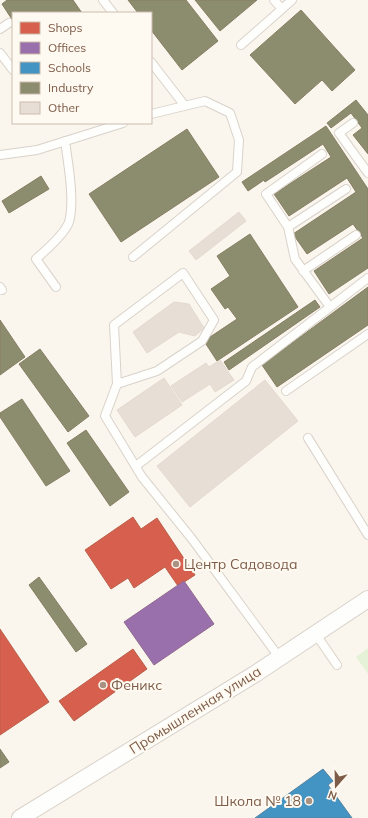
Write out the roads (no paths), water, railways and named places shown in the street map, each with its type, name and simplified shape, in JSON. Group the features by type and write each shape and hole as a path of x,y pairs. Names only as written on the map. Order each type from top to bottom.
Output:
{"street":[{"name":"Промышленная улица","path":"20,818 255,674 368,599"}],"lane":[{"path":"103,0 112,12"},
{"path":"274,0 282,9"},
{"path":"241,45 292,0"},
{"path":"0,29 9,23"},
{"path":"0,53 12,69"},
{"path":"152,63 185,106"},
{"path":"133,257 238,172 239,140 230,113 205,101 152,114"},
{"path":"353,123 339,133 368,173"},
{"path":"0,155 37,150 120,124"},
{"path":"56,287 36,259 52,244 69,223 71,189 65,141"},
{"path":"322,154 266,194 288,227 295,260 330,307"},
{"path":"288,227 346,189"},
{"path":"303,271 356,235"},
{"path":"117,384 157,371 202,342 214,320 183,273 114,325 117,384 105,416 142,477 192,539 279,657"},
{"path":"136,466 246,381 252,367 368,278"},
{"path":"286,391 368,334"},
{"path":"308,438 368,535"},
{"path":"315,633 337,665"}],"place":[{"name":"Центр Садовода","path":"176,564"},
{"name":"Феникс","path":"103,685"},
{"name":"Школа № 18","path":"309,801"}]}
